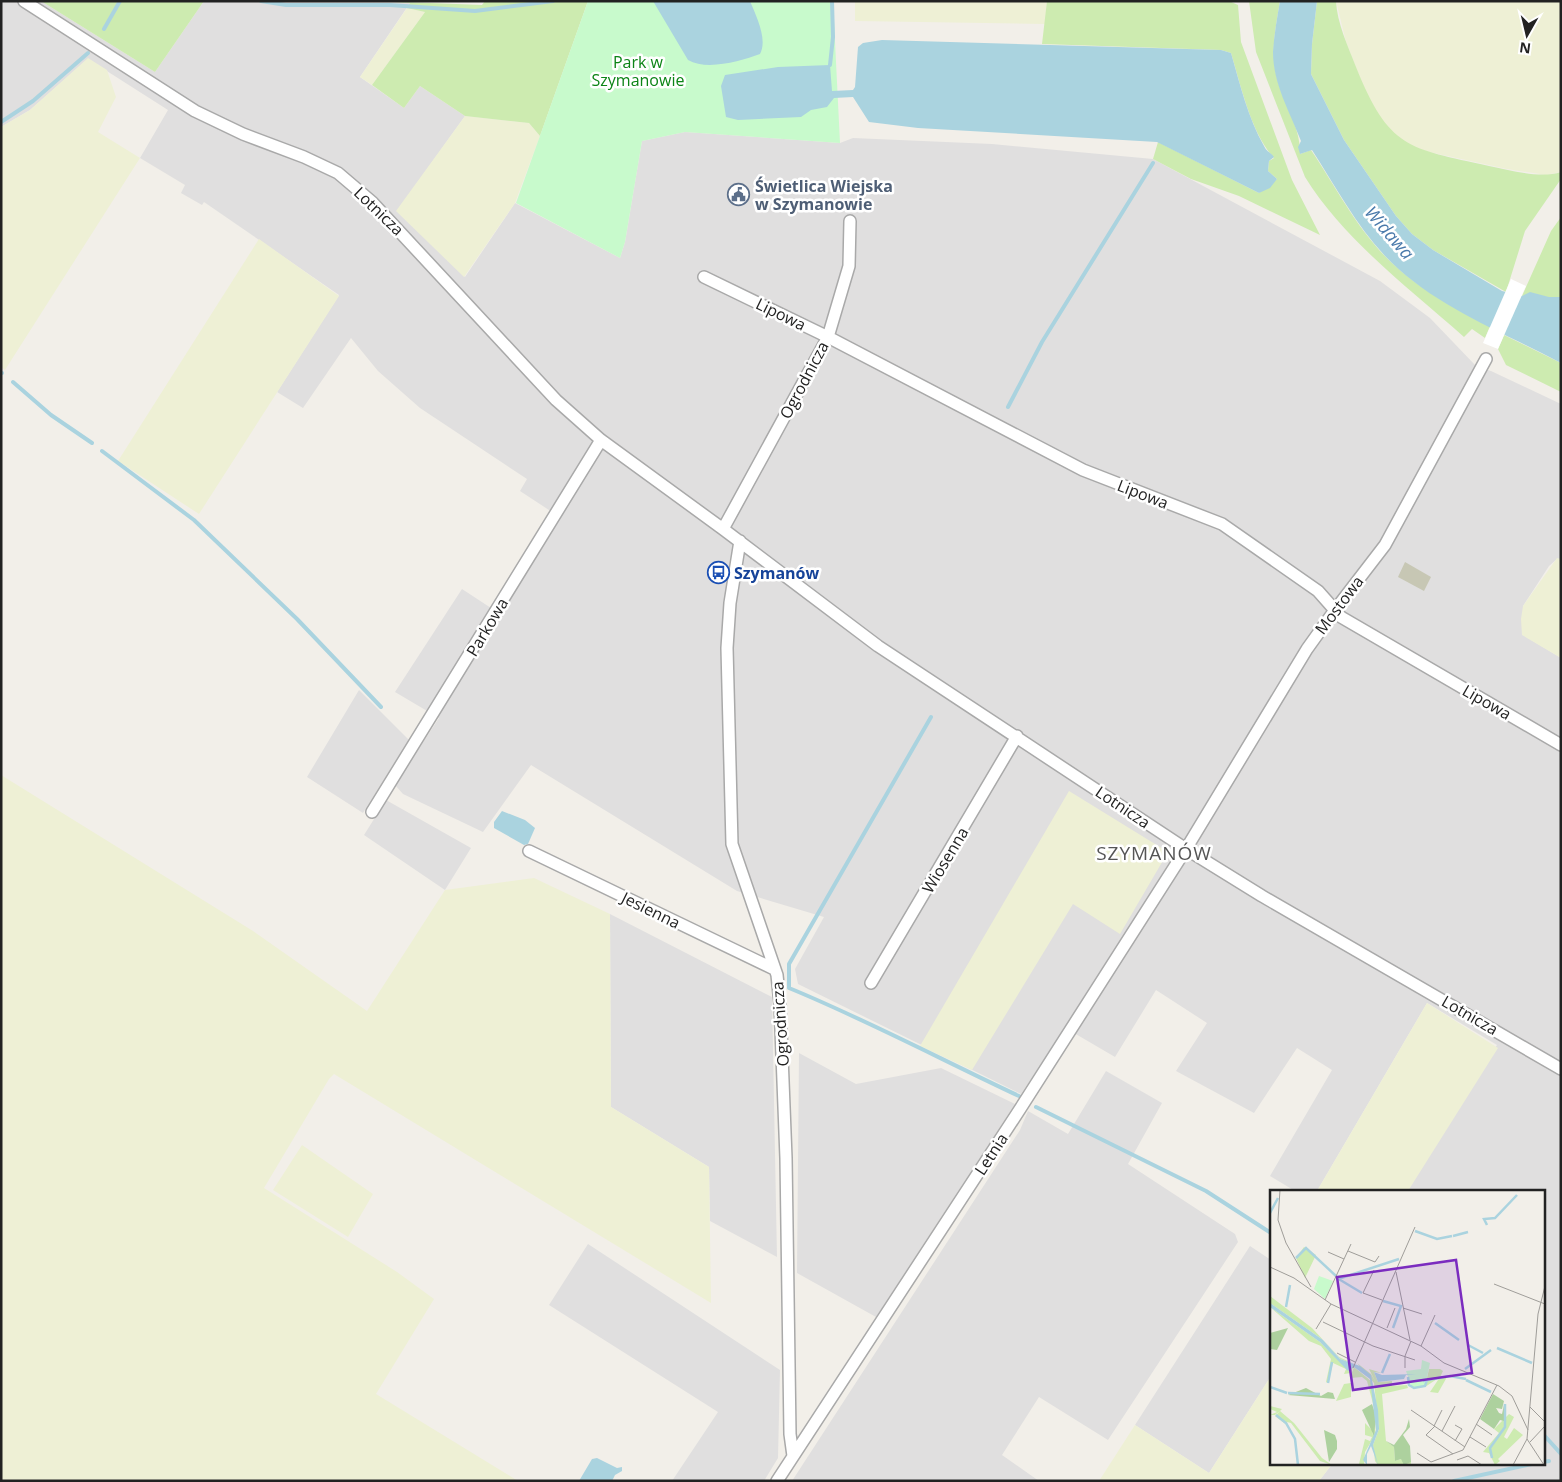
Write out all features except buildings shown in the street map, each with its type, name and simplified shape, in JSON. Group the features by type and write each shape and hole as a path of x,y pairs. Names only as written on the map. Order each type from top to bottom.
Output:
{"street":[{"name":"Lotnicza","path":"24,1 195,111 243,134 304,157 338,173 372,202 556,400 601,440 740,541 878,646 1186,849 1262,896 1561,1069"},
{"name":"Ogrodnicza","path":"726,531 828,337 849,266 850,221"},
{"name":"Lipowa","path":"704,277 828,337 1083,470 1222,524 1318,591 1341,617 1561,745"},
{"name":"Mostowa","path":"1186,849 1307,649 1385,545 1486,359"},
{"name":"Parkowa","path":"372,812 601,440"},
{"name":"Ogrodnicza","path":"740,541 730,603 728,648 732,844 774,969 780,1004 786,1158 790,1434 792,1456"},
{"name":"Wiosenna","path":"871,983 1017,736"},
{"name":"Letnia","path":"792,1456 1020,1109 1186,849"},
{"name":"Jesienna","path":"529,851 774,969"},
{"path":"777,1481 792,1456"}],"shaded area":[{"path":"1,1 41,1 155,72 204,1 410,3 360,77 404,108 420,86 465,116 397,211 465,277 515,203 620,258 625,242 642,141 685,132 840,143 853,138 992,144 1153,159 1380,281 1430,318 1476,366 1491,371 1561,404 1561,559 1557,559 1549,566 1523,606 1523,635 1561,658 1561,1481 1319,1481 1332,1464 1544,1464 1544,1190 1406,1190 1497,1045 1427,1003 1318,1190 1293,1190 1270,1176 1332,1070 1297,1048 1254,1113 1176,1071 1207,1023 1156,990 1115,1057 1074,1033 1048,1053 1021,1094 798,984 795,969 824,917 737,891 531,765 483,832 403,794 395,785 439,718 395,692 462,589 491,608 552,512 520,491 527,479 420,408 378,371 351,338 303,408 277,392 339,295 204,202 202,205 181,193 185,185 140,158 168,110 88,59 30,110 1,127"},
{"path":"855,1 1047,1 1045,24 855,21"},
{"path":"1336,1 1561,1 1561,172 1546,175 1507,169 1420,150 1399,139 1383,123 1366,93 1346,42"},
{"path":"407,8 425,12 372,85 360,77"},
{"path":"88,58 107,70 116,97 98,132 140,158 5,370 1,367 1,127 30,110"},
{"path":"465,116 529,123 540,136 515,203 464,277 396,211"},
{"path":"259,239 339,296 199,514 118,461"},
{"path":"1557,558 1561,559 1561,658 1522,635 1521,619 1523,606"},
{"path":"1405,562 1431,577 1424,591 1398,577"},
{"path":"359,690 409,740 363,813 307,777"},
{"path":"1,775 253,931 367,1011 445,890 534,878 610,914 611,1107 709,1167 711,1303 334,1074 329,1079 264,1188 397,1272 434,1299 376,1394 518,1481 1,1481"},
{"path":"1069,791 1168,852 1120,934 1073,904 972,1070 920,1046"},
{"path":"386,800 471,848 445,890 364,835"},
{"path":"610,914 772,997 777,1257 710,1221 709,1167 611,1107"},
{"path":"1427,1003 1498,1048 1409,1190 1318,1190"},
{"path":"799,1053 856,1084 941,1068 1015,1104 876,1317 797,1273"},
{"path":"1106,1071 1162,1103 1128,1164 1235,1234 1238,1242 1108,1440 1039,1397 1002,1455 1039,1481 792,1481 1020,1130 1028,1111 1068,1134"},
{"path":"302,1145 373,1194 348,1237 273,1190"},
{"path":"588,1244 780,1370 778,1458 764,1481 672,1481 718,1412 549,1305"},
{"path":"1250,1246 1270,1259 1270,1378 1209,1473 1135,1425"},
{"path":"1270,1378 1270,1464 1332,1464 1319,1481 1099,1481 1135,1425 1209,1473"}],"green space":[{"path":"41,1 204,1 155,72"},
{"path":"378,1 482,5 485,1 588,1 540,136 529,123 465,116 420,86 404,108 372,85 425,12 407,8 410,3"},
{"name":"Park w Szymanowie","path":"588,1 833,1 840,143 685,132 642,141 625,242 620,258 516,203"},
{"path":"1047,1 1229,1 1238,5 1241,42 1292,180 1320,235 1239,196 1191,179 1153,159 1158,142 1259,193 1277,179 1268,171 1269,161 1274,158 1259,136 1253,122 1231,53 1221,50 1042,44"},
{"path":"1249,1 1280,1 1274,39 1275,68 1280,87 1298,134 1300,154 1311,150 1368,237 1391,262 1426,290 1490,326 1485,338 1472,329 1464,337 1358,242 1321,200 1305,177 1256,52"},
{"path":"1317,1 1336,1 1338,18 1343,34 1368,94 1379,115 1391,130 1405,140 1420,148 1439,154 1515,172 1544,175 1561,172 1561,179 1525,231 1506,292 1433,250 1412,234 1396,216 1344,140 1311,74"},
{"path":"1561,217 1561,297 1522,296 1551,231"},
{"path":"1504,335 1561,363 1561,392 1506,365 1498,349"}],"water":[{"path":"653,1 750,1 762,35 763,42 760,54 734,62 714,65 705,65 688,60"},
{"name":"Widawa","path":"1280,1 1317,1 1311,74 1344,140 1396,216 1412,234 1433,250 1502,291 1522,296 1530,292 1549,297 1561,297 1561,363 1450,306 1409,278 1379,250 1369,237 1348,208 1312,150 1300,154 1298,147 1301,141 1279,87 1274,64 1274,39"},
{"path":"882,40 1221,50 1231,53 1253,124 1265,148 1274,157 1269,161 1268,171 1277,179 1270,188 1259,193 1157,142 918,128 869,122 853,97 834,98 827,107 811,110 801,117 738,120 726,117 721,86 725,75 778,67 830,65 832,91 853,90 855,87 858,47 863,43"},
{"path":"502,811 525,820 535,828 528,844 524,845 494,828 494,822"},
{"path":"597,1458 617,1468 622,1467 622,1471 615,1475 612,1481 579,1481 592,1459"}],"pier":[{"path":"1511,279 1526,286 1498,349 1483,343"}],"waterway":[{"path":"104,29 120,1"},
{"path":"261,1 286,5 390,5 475,11 553,1"},
{"path":"830,65 833,37 832,1"},
{"path":"1,122 33,101 88,53"},
{"path":"1008,407 1042,342 1153,163"},
{"path":"13,382 51,415 92,443"},
{"path":"102,451 194,520 297,619 381,707"},
{"path":"931,717 789,964 789,988 876,1027 1019,1096"},
{"path":"1036,1107 1206,1191 1270,1232"},
{"path":"1544,1435 1561,1454"},
{"path":"1544,1462 1549,1461"},
{"path":"1454,1481 1531,1464"}],"place":[{"name":"Świetlica Wiejska w Szymanowie","path":"739,195"},
{"name":"Szymanów","path":"718,573"}],"district":[{"name":"SZYMANÓW","path":"1154,853"}]}
